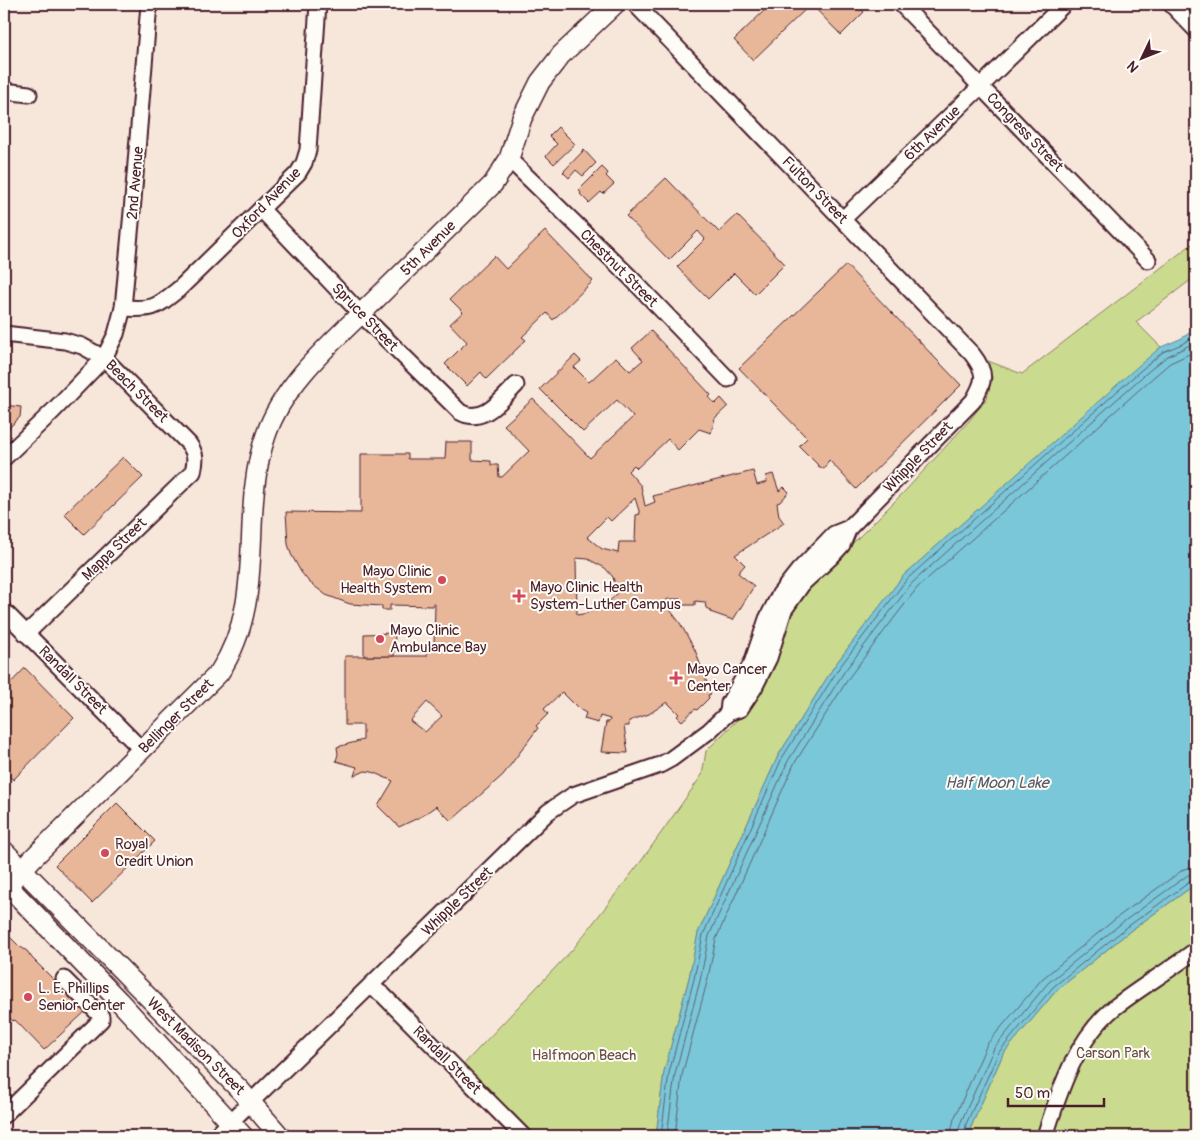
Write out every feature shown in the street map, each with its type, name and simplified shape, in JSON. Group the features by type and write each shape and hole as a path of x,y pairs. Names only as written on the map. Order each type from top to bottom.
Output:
{"main road":[{"name":"5th Avenue","path":"253,496 260,454 266,433 288,391 305,370 493,184 509,158 522,118 540,82 561,55 614,4"},
{"name":"Bellinger Street","path":"5,886 212,681 223,667 234,645 243,620 249,591 253,496"},
{"name":"West Madison Street","path":"4,851 252,1102 280,1136"},
{"name":"West Madison Street","path":"5,886 118,1001 237,1130"}],"street":[{"name":"2nd Avenue","path":"104,358 116,334 123,308 149,4"},
{"name":"Oxford Avenue","path":"123,308 147,309 163,302 298,173 308,150 318,4"},
{"name":"Fulton Street","path":"635,4 972,354 980,364 983,383"},
{"name":"Congress Street","path":"901,4 1148,260"},
{"name":"6th Avenue","path":"843,219 1064,4"},
{"path":"1172,4 1196,30"},
{"path":"4,91 29,94"},
{"name":"Chestnut Street","path":"509,158 630,277 728,379"},
{"name":"Spruce Street","path":"261,209 361,314 456,409 465,415 475,417 488,411 516,385"},
{"name":"Beach Street","path":"4,334 64,341 82,346 104,358 189,444 194,451 196,460"},
{"path":"4,458 104,358"},
{"name":"Whipple Street","path":"216,1136 237,1130 252,1102 554,808 573,795 650,770 666,762 709,732 728,713 729,703 752,663 767,619 780,594 799,570 834,534 848,528 973,401 983,383"},
{"name":"Mappa Street","path":"26,634 192,472 196,460"},
{"name":"Randall Street","path":"4,611 142,750"},
{"path":"1045,1136 1073,1060 1095,1028 1115,1008 1196,950"},
{"path":"4,1116 101,1020 101,1016 64,979"},
{"name":"Randall Street","path":"370,986 383,995 523,1136"}],"green space":[{"name":"Halfmoon Beach","path":"1196,241 1196,276 1136,322 1161,347 903,576 835,665 778,756 698,933 689,978 664,1072 656,1136 536,1136 463,1065 573,949 642,860 702,775 706,751 748,709 795,604 810,586 906,490 969,421 987,398 992,378 988,361 1022,374"},
{"name":"Carson Park","path":"1196,884 1196,1136 968,1136 1003,1054 1056,991 1130,931"}],"water":[{"name":"Half Moon Lake","path":"1196,329 1196,884 1130,931 1056,991 1003,1054 968,1136 656,1136 664,1072 689,978 698,933 778,756 835,665 903,576 1137,367 1161,347 1180,339"}],"building":[{"path":"771,4 811,4 753,60 734,40"},
{"path":"811,4 856,4 864,12 841,35"},
{"path":"558,127 575,144 554,164 546,156 557,144 549,136"},
{"path":"584,150 596,163 583,176 576,170 569,178 563,172"},
{"path":"602,167 608,173 606,176 614,184 589,203 580,194 579,190"},
{"path":"666,178 719,232 737,215 785,264 755,294 734,273 708,299 677,267 705,239 698,231 669,260 626,216"},
{"path":"545,231 593,281 553,320 547,313 522,337 526,340 486,379 481,372 467,386 445,364 467,342 450,324 463,312 450,299 494,256 506,269"},
{"path":"846,265 961,385 856,489 829,460 824,469 818,466 799,446 807,438 739,368"},
{"name":"Mayo Clinic Health System","path":"651,331 711,395 709,397 715,404 721,398 728,406 715,418 711,433 699,429 678,450 668,439 637,468 634,465 628,471 641,486 645,506 655,502 653,496 753,471 757,485 767,482 766,476 773,474 779,491 784,487 789,492 777,503 779,516 784,523 735,555 745,565 738,573 754,586 733,620 710,612 706,608 705,602 695,601 695,605 681,605 681,599 668,599 664,602 680,623 695,650 711,694 708,695 709,698 697,710 695,709 682,721 677,716 679,714 667,702 649,714 629,721 629,726 624,726 628,753 601,752 606,722 609,722 610,719 600,716 598,723 584,719 586,713 579,709 562,692 544,709 548,714 536,726 538,728 503,775 451,821 436,806 422,816 399,827 378,806 393,781 365,771 354,776 357,767 336,761 337,747 363,740 363,725 345,725 345,656 427,656 427,646 434,646 435,604 433,606 390,605 390,610 382,610 382,606 350,604 326,595 309,582 291,554 288,544 286,512 361,513 361,454 408,454 408,459 445,459 446,442 472,442 472,460 491,461 491,465 498,465 499,477 502,477 529,451 504,425 533,399 590,458 633,417 617,400 583,432 540,389 575,355 581,361 574,367 589,382 616,357 630,371 643,360 632,348","holes":["635,498 640,514 636,515 635,542 619,542 618,553 602,549 587,537 607,517 611,521","576,558 588,559 605,568 613,577 617,594 604,606 600,602 588,613 577,615","427,702 442,716 425,732 410,721"]},
{"path":"4,405 21,407 20,417 4,433"},
{"path":"123,457 143,477 84,534 64,514"},
{"name":"Mayo Clinic Ambulance Bay","path":"395,633 394,656 364,656 364,634"},
{"path":"25,668 74,718 13,780 4,770 4,690"},
{"name":"Royal Credit Union","path":"117,803 155,841 92,903 55,865"},
{"path":"5,932 27,951 54,980 56,978 87,1010 44,1050 15,1020 13,1021 4,1012"}],"place":[{"name":"Mayo Clinic Health System","path":"442,580"},
{"name":"Mayo Clinic Health System-Luther Campus","path":"519,596"},
{"name":"Mayo Clinic Ambulance Bay","path":"380,639"},
{"name":"Mayo Cancer Center","path":"676,678"},
{"name":"Royal Credit Union","path":"105,853"},
{"name":"L. E. Phillips Senior Center","path":"28,997"}]}
